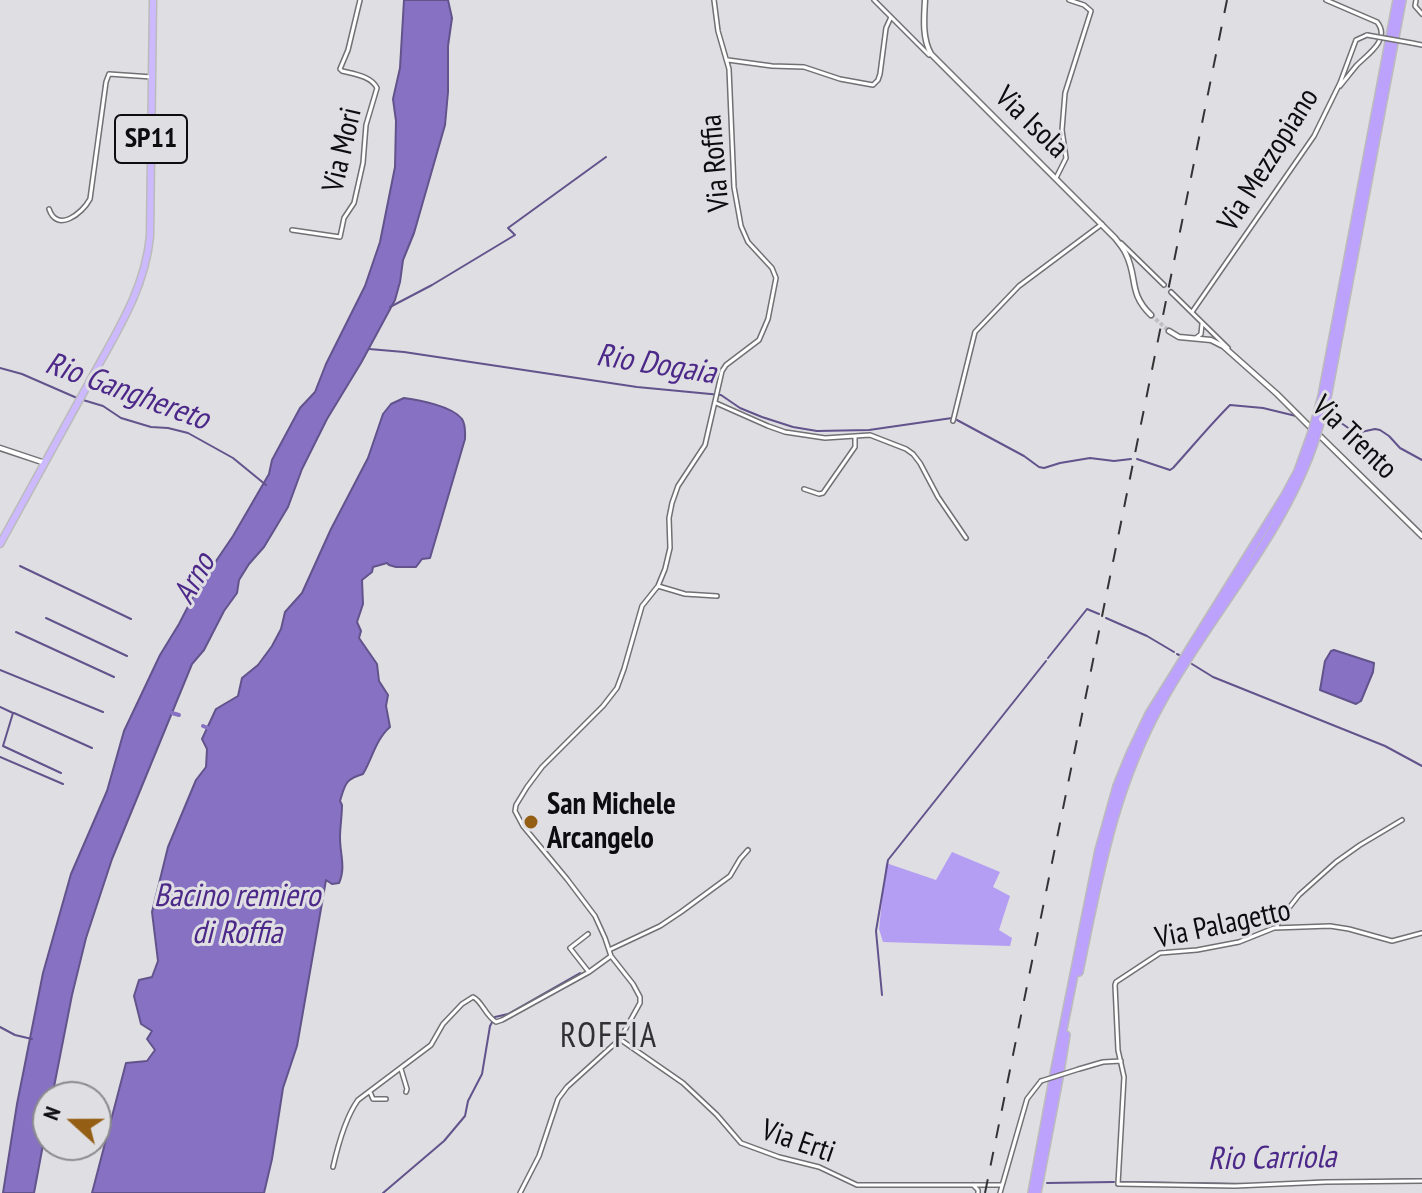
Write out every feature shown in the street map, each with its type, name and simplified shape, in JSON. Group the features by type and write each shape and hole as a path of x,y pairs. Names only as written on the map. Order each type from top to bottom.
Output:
{"highway":[{"path":"1034,1193 1104,849 1123,787 1172,684 1287,502 1307,462 1324,397 1399,0"}],"main road":[{"name":"SP11","path":"0,544 123,321 142,276 150,236 153,0"}],"street":[{"name":"Via Mori","path":"292,230 340,237 344,218 354,203 363,163 366,125 377,88 374,82 340,69 360,0"},
{"name":"Via Roffia","path":"609,950 595,916 523,826 515,811 542,767 617,688 642,606 658,586 670,548 672,503 680,482 705,445 726,365 750,349 761,336 768,319 776,278 772,268 744,235 739,216 734,187 727,60 718,31 714,0"},
{"name":"Via Isola","path":"874,0 1056,178 1137,263 1164,285"},
{"path":"925,0 925,37 928,50 935,60"},
{"path":"1056,178 1066,158 1062,130 1065,93 1091,11 1069,0"},
{"path":"1326,0 1377,22 1382,32 1378,44 1336,92"},
{"path":"1416,0 1415,6 1422,14"},
{"path":"727,60 804,67 840,79 873,85 878,80 886,28 891,17"},
{"name":"Via Mezzopiano","path":"1192,312 1314,136 1336,92 1356,40 1367,35 1422,45"},
{"path":"910,36 925,37"},
{"path":"915,41 925,37"},
{"path":"49,209 54,218 67,220 85,209 90,199 109,74 152,77"},
{"path":"953,421 975,332 1019,286 1102,224"},
{"name":"Via Isola","path":"1115,238 1127,255 1139,301 1151,315"},
{"path":"1129,263 1132,258 1137,263 1132,277"},
{"name":"Via Isola","path":"1129,263 1137,263"},
{"path":"1171,292 1201,321 1210,335 1205,339"},
{"path":"1205,329 1205,339"},
{"path":"1193,339 1205,329"},
{"path":"1205,329 1232,352"},
{"path":"1169,331 1179,337 1216,341 1232,352"},
{"name":"Via Trento","path":"1232,352 1422,536"},
{"path":"716,403 785,432 815,437 870,435 900,445 913,454 966,538"},
{"path":"804,489 823,493 855,447 855,437"},
{"path":"0,448 45,463"},
{"path":"658,586 685,594 717,596"},
{"path":"1277,927 1309,885 1360,845 1402,820"},
{"path":"520,1193 539,1156 558,1099 620,1039 638,1008 640,997 609,950 660,926 681,912 730,876 748,850"},
{"name":"Via Palagetto","path":"1422,933 1392,941 1330,926 1277,927 1239,942 1160,953 1120,978 1115,985 1118,1050 1124,1077 1118,1184 1235,1186 1422,1181"},
{"path":"588,934 570,948 589,972"},
{"path":"333,1167 352,1108 358,1100 431,1045 443,1024 468,999 478,999 489,1017 496,1022 509,1018 611,956"},
{"name":"Via Erti","path":"620,1039 683,1083 741,1143 819,1167 857,1185 1001,1185"},
{"path":"1000,1193 1029,1095 1041,1081 1103,1062 1121,1061"},
{"path":"401,1069 406,1092"},
{"path":"370,1092 373,1099 386,1099"},
{"path":"973,1185 978,1193"}],"shaded area":[{"path":"952,852 1000,872 993,887 1010,896 999,930 1012,938 1010,946 883,942 879,929 886,863 936,880"}],"water":[{"path":"404,0 448,0 452,18 445,125 414,233 403,260 395,300 327,419 302,469 288,507 239,580 237,593 204,650 192,664 112,859 86,938 55,1081 32,1081 32,1161 40,1161 34,1193 3,1193 43,973 71,874 107,791 124,731 160,655 269,474 272,460 300,408 315,392 365,286 380,242 395,167 393,99 400,68"},
{"name":"Bacino remiero di Roffia","path":"404,398 435,404 451,411 462,419 465,439 430,558 422,559 416,567 396,567 387,563 373,567 372,572 362,580 363,604 357,622 361,631 359,638 377,664 379,681 388,695 386,706 390,727 378,743 363,774 347,783 340,801 341,877 339,883 332,884 326,880 297,1046 283,1088 264,1193 92,1193 100,1161 112,1161 112,1117 126,1063 147,1061 155,1050 147,1039 152,1031 141,1024 134,996 139,980 152,977 158,961 152,912 168,847 196,780 206,767 207,749 202,739 216,709 238,696 242,678 258,665 272,646 285,612 302,593 368,458 383,414 391,404"},
{"path":"1334,650 1374,663 1361,701 1356,704 1320,690 1325,661"}],"waterway":[{"path":"390,307 515,235 508,228 606,157"},
{"name":"Rio Dogaia","path":"369,349 637,387 721,395 740,408 762,417 817,431 869,430 952,418"},
{"name":"Rio Ganghereto","path":"0,368 77,398"},
{"name":"Rio Ganghereto","path":"83,400 103,406 121,418 188,433 233,458 266,485"},
{"name":"Rio Dogaia","path":"1137,459 1170,470 1230,405 1263,408 1296,416"},
{"name":"Rio Dogaia","path":"1322,417 1334,418 1354,432 1380,430 1400,448 1422,460"},
{"name":"Rio Dogaia","path":"957,420 1039,467 1090,458 1114,461 1131,459"},
{"path":"20,566 131,619"},
{"path":"1048,658 1087,609 1099,614"},
{"path":"46,618 127,656"},
{"path":"1106,618 1174,652"},
{"path":"16,632 114,677"},
{"path":"882,995 876,931 888,860 1046,661"},
{"path":"1192,664 1213,677 1385,746 1422,766"},
{"path":"0,670 103,712"},
{"path":"0,707 13,713 3,746 61,773"},
{"path":"14,713 92,748"},
{"path":"172,713 179,715"},
{"path":"203,726 208,728"},
{"path":"0,757 63,784"},
{"path":"383,1193 444,1141 465,1116 468,1101 482,1074 490,1026 495,1017 508,1014 580,973"},
{"path":"0,1027 32,1039"},
{"name":"Rio Carriola","path":"1383,1180 1422,1179"},
{"name":"Rio Carriola","path":"1311,1181 1353,1180"},
{"name":"Rio Carriola","path":"1047,1183 1114,1182"},
{"name":"Rio Carriola","path":"1122,1182 1249,1184"}],"tunnel":[{"path":"1151,315 1169,331"}],"railway":[{"path":"985,1193 1227,0"}],"place":[{"name":"San Michele Arcangelo","path":"531,822"}],"district":[{"name":"ROFFIA","path":"609,1037"}],"water label":[{"name":"Arno","path":"195,579"}]}
